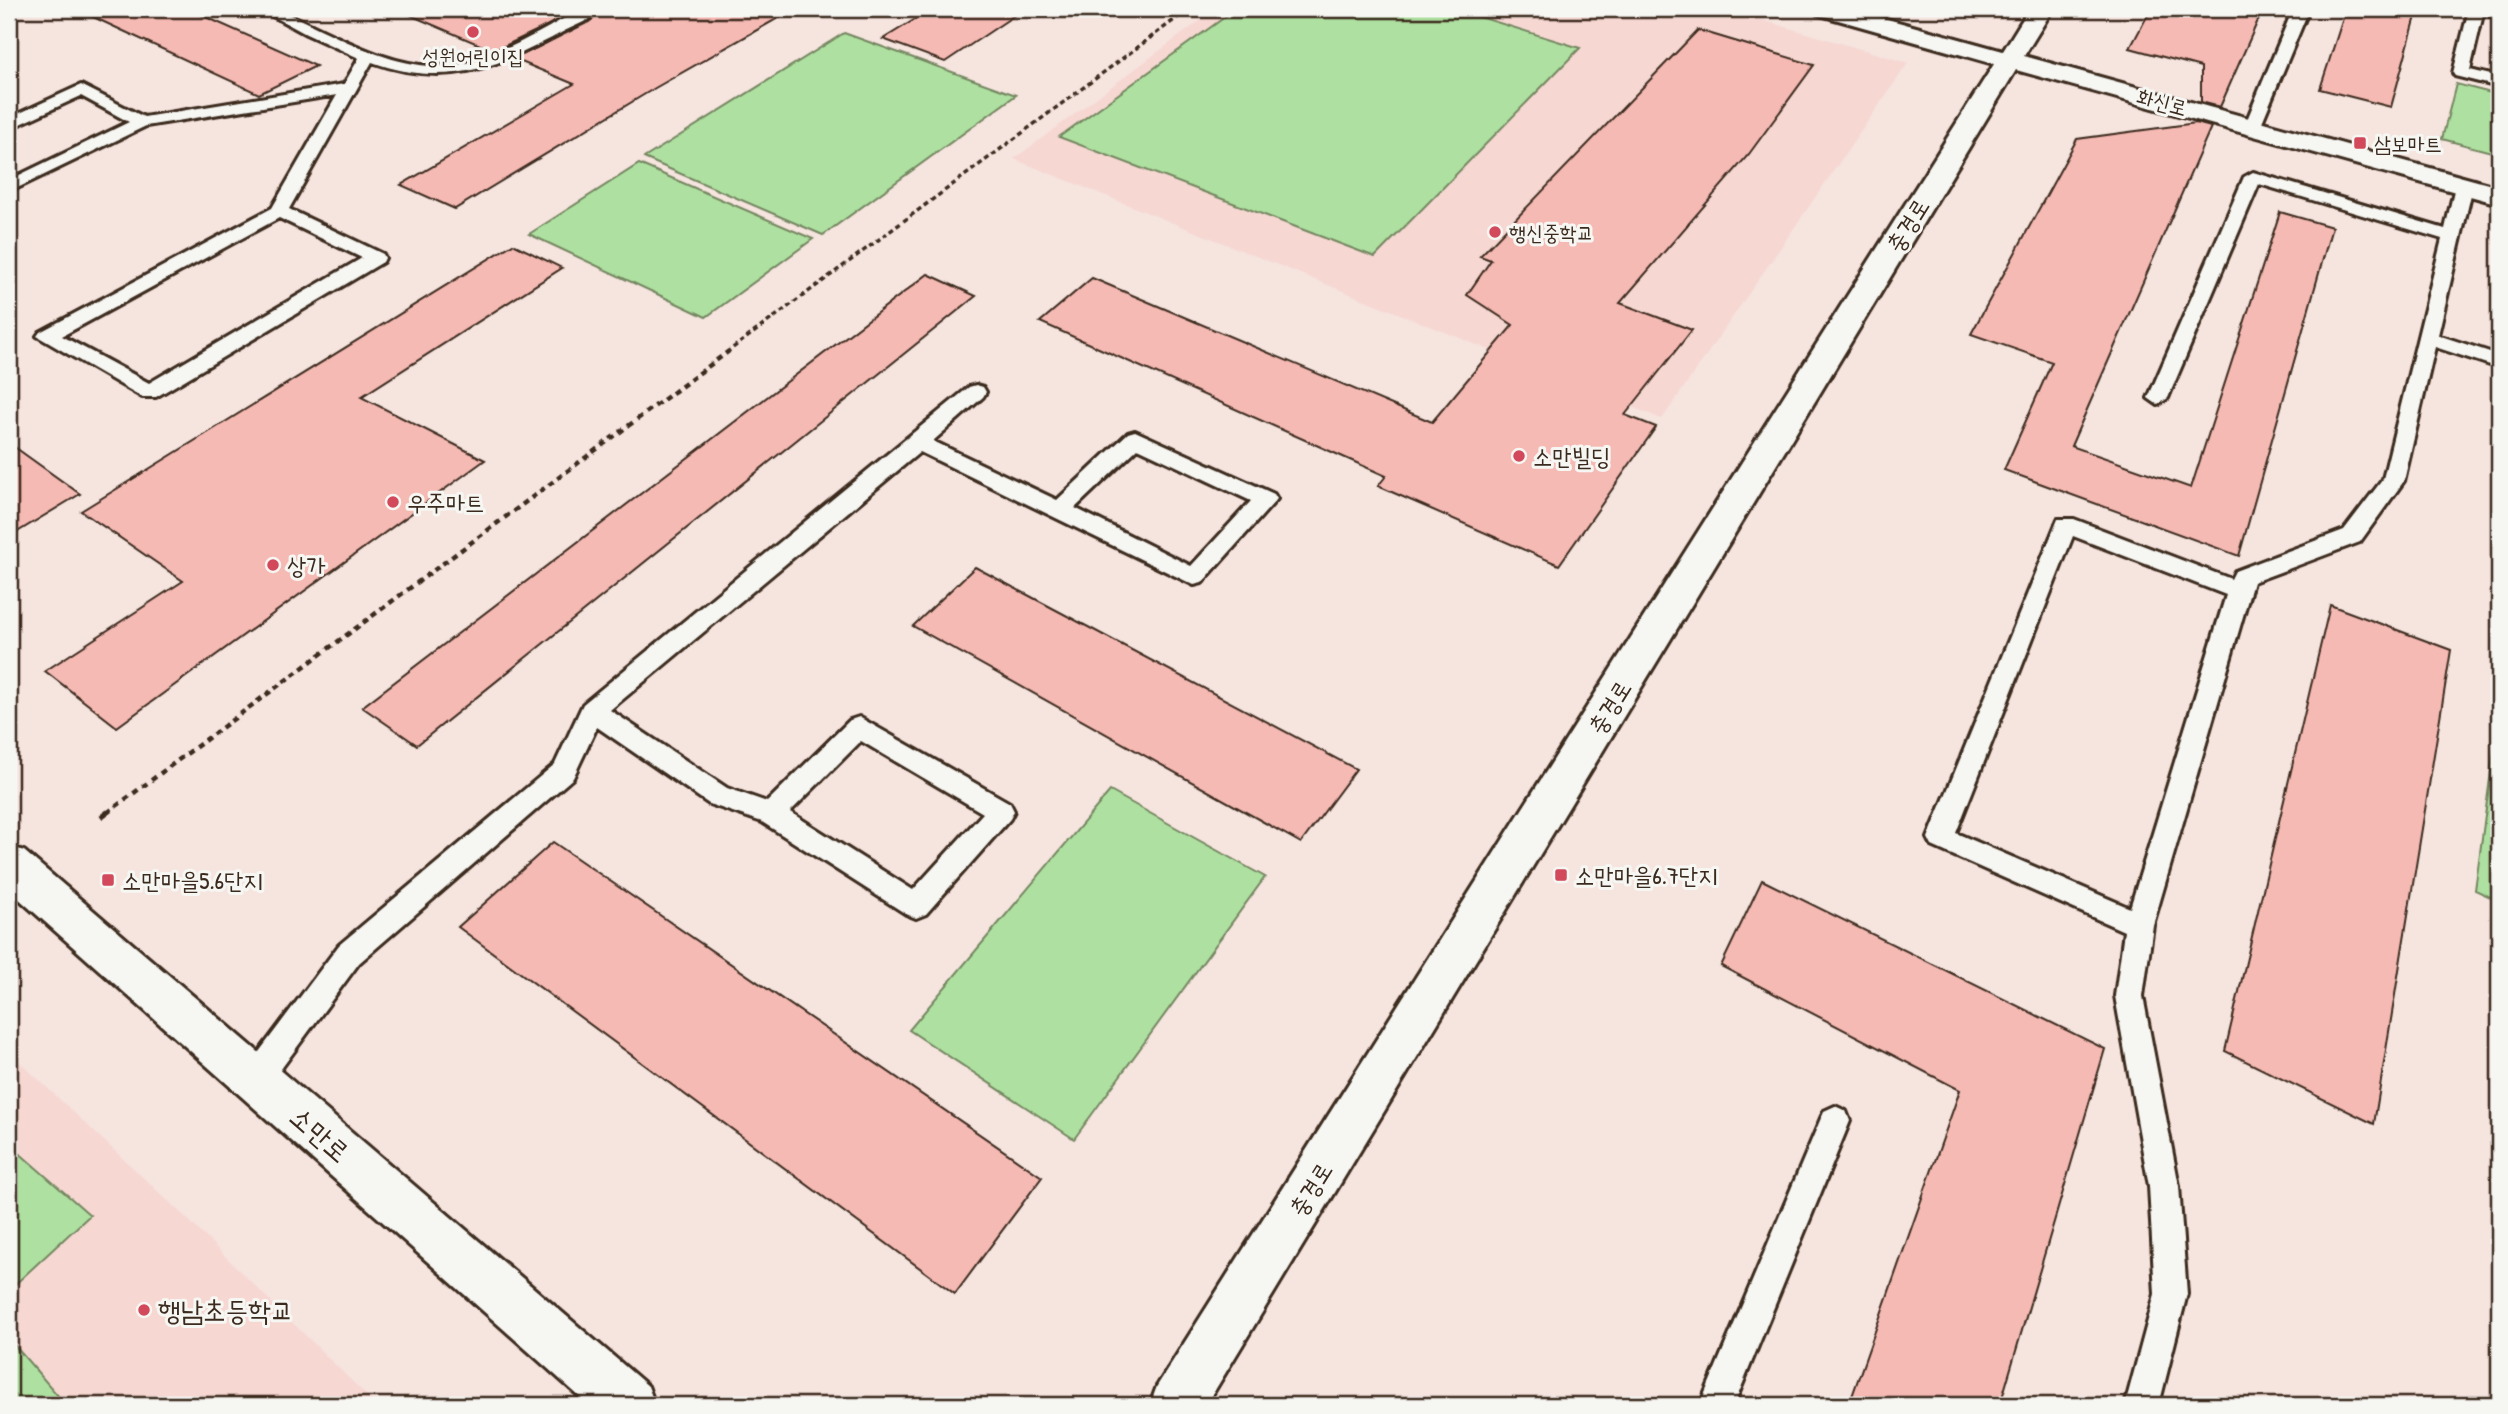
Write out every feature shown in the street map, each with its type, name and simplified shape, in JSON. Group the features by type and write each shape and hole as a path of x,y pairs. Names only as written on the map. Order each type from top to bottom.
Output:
{"main road":[{"name":"화신로","path":"1825,9 2499,196"},
{"name":"충경로","path":"1176,1405 2040,9"},
{"name":"소만로","path":"9,864 629,1405"}],"lane":[{"path":"267,9 349,49 415,69 461,70 496,59 594,9"},
{"path":"2252,127 2301,9"},
{"path":"2499,13 2479,9 2461,73 2499,82"},
{"path":"279,211 376,258 149,392 47,336 279,211 369,54"},
{"path":"9,187 142,122 349,88"},
{"path":"9,124 81,90 142,122"},
{"path":"2158,398 2253,177 2453,237"},
{"path":"2142,1405 2171,1294 2164,1186 2129,996 2139,925 2243,577 2352,536 2393,481 2465,186"},
{"path":"2428,338 2499,362"},
{"path":"257,1078 349,954 564,771 592,711 976,392"},
{"path":"918,442 1194,577 1266,499 1135,438 1060,510"},
{"path":"2139,925 1941,838 2066,525 2240,591"},
{"path":"592,711 718,796 771,814 916,906 1001,811 859,727 771,814"},
{"path":"1717,1405 1835,1121"}],"path":[{"path":"101,817 1189,9"}],"shaded area":[{"name":"행신중학교","path":"1216,9 1724,9 1908,63 1662,419 1014,159"},
{"name":"행남초등학교","path":"9,1052 182,1214 376,1405 9,1405"}],"green space":[{"path":"1236,9 1454,9 1580,48 1375,257 1059,137"},
{"path":"844,33 1016,95 823,235 644,158"},
{"path":"2456,84 2499,95 2499,154 2442,139"},
{"path":"639,164 813,239 706,317 529,234"},
{"path":"2499,712 2499,901 2475,890"},
{"path":"1110,791 1265,877 1074,1139 909,1030"},
{"path":"9,1144 90,1215 9,1290"},
{"path":"9,1339 66,1405 9,1405"}],"building":[{"path":"76,9 188,9 316,66 259,94"},
{"path":"396,9 582,9 494,51"},
{"path":"605,9 794,9 655,88 455,209 401,185 574,84 514,59 589,22"},
{"path":"932,9 1024,9 945,62 883,39"},
{"path":"2151,9 2263,9 2220,107 2201,102 2201,67 2130,48"},
{"path":"2346,9 2418,9 2391,107 2320,89"},
{"path":"1698,30 1814,65 1749,154 1620,303 1692,330 1625,415 1656,427 1559,565 1378,486 1386,476 1040,322 1092,278 1432,422 1513,325 1467,295 1491,260 1480,256"},
{"path":"2196,123 2211,127 2071,446 2191,488 2280,212 2332,227 2239,556 2004,470 2052,362 1971,334 2077,139"},
{"path":"513,244 562,268 361,397 485,460 117,727 45,671 183,581 81,511"},
{"path":"928,274 976,296 417,745 362,707"},
{"path":"9,443 80,494 9,537"},
{"path":"975,567 1356,769 1301,843 913,626"},
{"path":"2330,605 2451,650 2374,1124 2225,1051"},
{"path":"553,842 1042,1177 955,1294 458,927"},
{"path":"1762,880 2105,1049 2000,1405 1849,1405 1960,1090 1721,966"}],"place":[{"name":"성원어린이집","path":"473,32"},
{"name":"삼보마트","path":"2360,143"},
{"name":"행신중학교","path":"1495,232"},
{"name":"소만빌딩","path":"1519,456"},
{"name":"우주마트","path":"393,502"},
{"name":"상가","path":"273,565"},
{"name":"소만마을6.7단지","path":"1561,875"},
{"name":"소만마을5.6단지","path":"108,880"},
{"name":"행남초등학교","path":"144,1310"}]}
